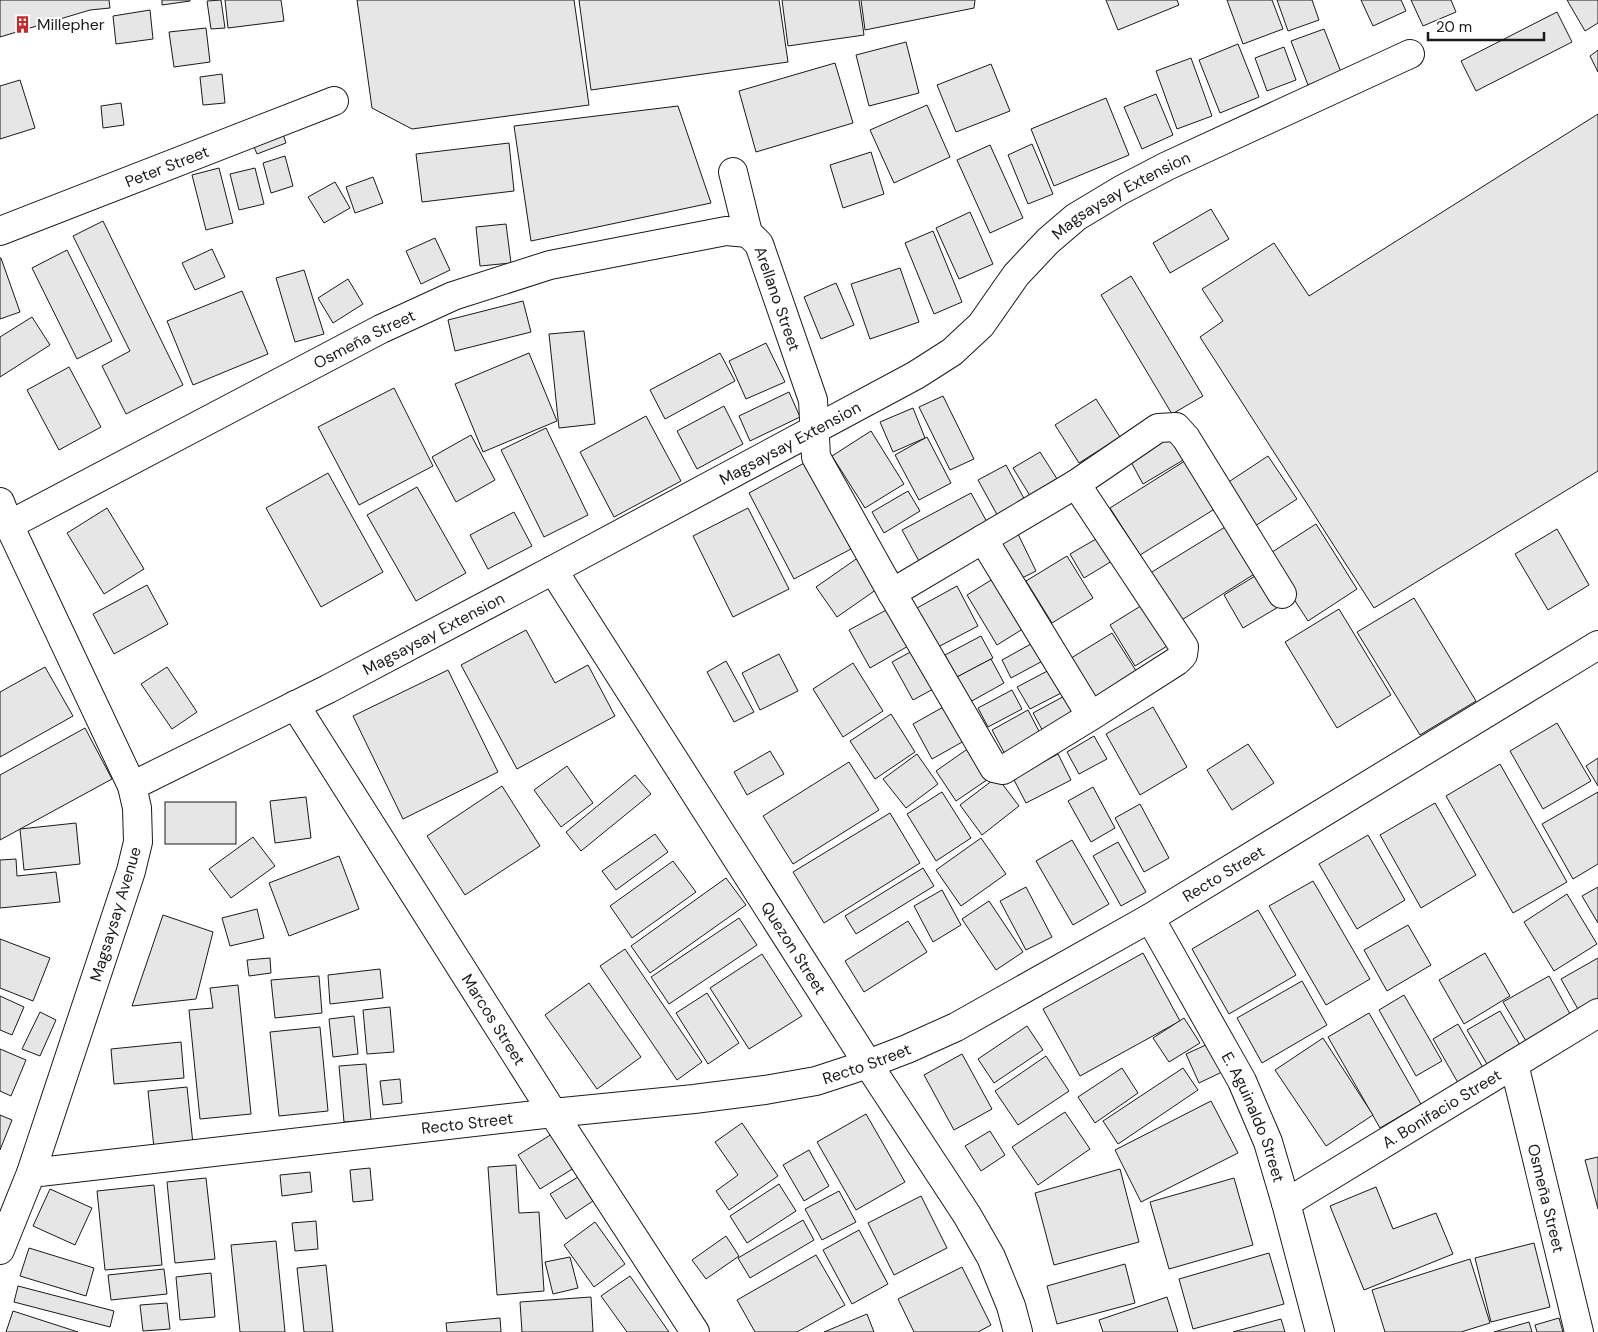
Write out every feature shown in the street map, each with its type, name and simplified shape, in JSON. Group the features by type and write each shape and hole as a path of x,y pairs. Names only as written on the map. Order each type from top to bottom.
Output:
{"street":[{"name":"Magsaysay Extension","path":"132,786 295,705 553,570 814,428 916,375 952,352 981,325 1016,275 1048,241 1076,217 1121,190 1167,166 1410,54"},
{"name":"Peter Street","path":"0,231 334,101"},
{"name":"Arellano Street","path":"733,172 748,233 759,244 813,400 816,457 892,593 994,768 1003,770 1092,716 1177,661 1183,655 1184,647 1076,484"},
{"name":"Osmeña Street","path":"4,514 381,329 453,296 550,265 726,231 748,233"},
{"path":"892,593 1076,484 1158,428 1176,427 1186,438 1282,594"},
{"name":"Magsaysay Avenue","path":"0,1250 31,1172 133,864 138,842 137,808 132,786 4,514"},
{"path":"983,539 1092,716"},
{"name":"Quezon Street","path":"553,570 868,1064 967,1215 991,1258 1011,1306 1018,1332"},
{"name":"Recto Street","path":"31,1172 765,1090 816,1081 868,1064 908,1049 956,1027 1150,918 1598,645"},
{"name":"Marcos Street","path":"295,705 553,1113 695,1332"},
{"name":"E. Aguinaldo Street","path":"1150,918 1242,1081 1268,1142 1320,1332"},
{"name":"A. Bonifacio Street","path":"1286,1203 1598,1013"},
{"name":"Osmeña Street","path":"1514,1064 1579,1332"}],"building":[{"name":"Millepher","path":"0,0 109,0 110,8 90,10 0,37"},
{"path":"162,0 190,0 190,1 162,5"},
{"path":"221,0 225,28 211,29 207,1"},
{"path":"225,0 281,0 284,21 228,28"},
{"path":"357,0 574,0 589,105 412,129 372,108"},
{"path":"579,0 779,0 788,62 591,90"},
{"path":"782,0 859,0 864,35 788,46"},
{"path":"861,0 975,0 974,8 865,30"},
{"path":"1106,0 1177,0 1179,5 1118,30"},
{"path":"1227,0 1272,0 1283,29 1243,44"},
{"path":"1277,0 1312,0 1319,20 1288,31"},
{"path":"1361,0 1401,0 1406,11 1373,26"},
{"path":"1411,0 1451,0 1456,12 1423,26"},
{"path":"1567,0 1598,0 1598,23 1585,31"},
{"path":"150,10 153,39 116,44 113,16"},
{"path":"1557,12 1572,42 1476,91 1461,61"},
{"path":"206,28 210,62 174,67 169,32"},
{"path":"1324,29 1341,72 1308,85 1291,41"},
{"path":"906,42 919,93 869,106 856,55"},
{"path":"1238,44 1259,97 1220,113 1199,60"},
{"path":"1284,47 1296,80 1267,91 1255,58"},
{"path":"1598,50 1598,72 1590,56"},
{"path":"1191,58 1212,116 1177,129 1156,71"},
{"path":"835,63 853,123 756,152 739,91"},
{"path":"991,64 1010,111 956,132 937,85"},
{"path":"222,74 225,103 203,105 200,77"},
{"path":"20,80 35,128 0,139 0,86"},
{"path":"1156,94 1173,135 1142,149 1124,107"},
{"path":"1106,98 1129,155 1054,186 1031,129"},
{"path":"121,103 124,125 103,128 101,106"},
{"path":"927,105 950,157 894,183 870,130"},
{"path":"678,106 711,203 531,241 514,126"},
{"path":"1598,114 1598,471 1374,608 1200,337 1223,321 1202,289 1274,243 1309,296"},
{"path":"282,131 286,143 257,154 252,142"},
{"path":"509,143 514,191 422,202 416,154"},
{"path":"1032,144 1053,194 1028,204 1008,155"},
{"path":"990,145 1023,218 990,233 957,160"},
{"path":"871,152 884,194 843,208 830,165"},
{"path":"285,156 293,186 271,193 263,163"},
{"path":"219,168 233,223 206,230 192,175"},
{"path":"255,168 264,204 239,210 230,174"},
{"path":"373,177 383,203 355,213 346,187"},
{"path":"335,182 350,208 324,223 308,197"},
{"path":"1211,209 1229,239 1170,273 1153,243"},
{"path":"970,212 993,264 959,279 936,228"},
{"path":"103,221 183,385 126,414 102,366 130,351 73,236"},
{"path":"506,224 511,263 480,266 476,227"},
{"path":"933,231 962,302 934,314 905,243"},
{"path":"435,238 450,270 421,284 406,251"},
{"path":"212,249 225,277 195,290 182,263"},
{"path":"67,250 112,341 77,359 32,268"},
{"path":"0,258 20,312 0,319"},
{"path":"900,268 919,322 870,339 851,284"},
{"path":"304,270 324,334 295,342 276,278"},
{"path":"1131,276 1203,396 1172,414 1101,295"},
{"path":"348,279 363,304 333,323 318,298"},
{"path":"836,283 854,325 821,339 804,297"},
{"path":"242,291 268,354 193,385 167,321"},
{"path":"523,301 531,332 455,351 448,320"},
{"path":"32,317 50,345 0,377 0,337"},
{"path":"584,331 595,424 559,428 549,334"},
{"path":"766,343 785,382 746,399 729,361"},
{"path":"529,353 557,421 483,452 455,384"},
{"path":"720,353 735,381 665,419 650,390"},
{"path":"69,367 101,427 59,450 27,390"},
{"path":"394,388 433,466 359,505 318,427"},
{"path":"789,392 800,417 750,441 739,416"},
{"path":"943,396 974,459 950,470 919,407"},
{"path":"1096,399 1120,437 1079,463 1055,425"},
{"path":"724,406 743,444 697,469 677,431"},
{"path":"913,408 925,438 893,452 880,422"},
{"path":"646,416 681,481 614,517 580,452"},
{"path":"546,428 588,515 544,537 501,450"},
{"path":"871,431 904,484 865,508 832,456"},
{"path":"1177,433 1190,456 1143,484 1130,460"},
{"path":"471,435 495,480 456,502 432,457"},
{"path":"927,437 951,483 919,500 895,455"},
{"path":"1040,452 1059,482 1032,499 1013,468"},
{"path":"1268,456 1297,499 1255,526 1227,483"},
{"path":"1188,459 1218,507 1140,555 1110,508"},
{"path":"806,462 851,549 794,579 749,493"},
{"path":"1006,465 1028,506 1000,520 978,480"},
{"path":"328,473 383,572 321,607 266,508"},
{"path":"417,487 466,573 416,601 367,515"},
{"path":"908,491 920,511 884,533 872,512"},
{"path":"971,493 988,524 919,561 902,530"},
{"path":"107,508 144,569 104,594 67,533"},
{"path":"748,508 789,589 733,617 693,536"},
{"path":"514,512 532,546 488,569 470,535"},
{"path":"1230,524 1259,571 1177,623 1147,575"},
{"path":"1316,524 1357,589 1308,621 1266,556"},
{"path":"1557,529 1589,585 1548,610 1515,554"},
{"path":"1018,534 1036,571 1014,582 995,545"},
{"path":"1103,535 1117,558 1084,578 1070,554"},
{"path":"1067,556 1093,598 1052,623 1026,581"},
{"path":"859,557 880,587 837,617 816,587"},
{"path":"1260,573 1280,606 1243,628 1224,595"},
{"path":"996,577 1026,627 997,645 967,595"},
{"path":"147,585 168,624 114,654 93,614"},
{"path":"957,586 978,626 938,647 917,608"},
{"path":"1414,598 1476,701 1420,735 1357,632"},
{"path":"1147,602 1172,643 1135,666 1110,625"},
{"path":"890,608 910,645 870,668 849,630"},
{"path":"1339,609 1391,695 1337,728 1285,642"},
{"path":"526,630 555,683 588,665 615,716 517,769 461,665"},
{"path":"1112,633 1140,677 1096,705 1068,660"},
{"path":"981,636 993,658 957,677 945,655"},
{"path":"1040,639 1050,657 1011,678 1002,660"},
{"path":"916,649 937,687 913,700 892,662"},
{"path":"779,654 798,691 760,710 742,673"},
{"path":"991,659 1004,683 970,702 957,677"},
{"path":"726,661 754,712 734,722 707,672"},
{"path":"853,663 883,711 843,737 813,689"},
{"path":"45,667 73,716 0,757 0,692"},
{"path":"167,667 197,712 172,729 141,684"},
{"path":"1055,667 1067,690 1030,709 1017,687"},
{"path":"448,670 498,772 403,819 353,716"},
{"path":"1012,690 1022,709 988,727 978,708"},
{"path":"1070,693 1082,715 1045,735 1033,713"},
{"path":"954,701 973,736 932,759 913,724"},
{"path":"1153,707 1187,767 1140,795 1106,734"},
{"path":"1028,710 1043,739 1007,758 992,730"},
{"path":"891,714 915,752 875,779 850,741"},
{"path":"1557,723 1591,781 1543,809 1510,751"},
{"path":"85,728 112,779 0,840 0,775"},
{"path":"1094,736 1107,759 1079,774 1067,752"},
{"path":"976,743 997,773 956,801 936,771"},
{"path":"1248,744 1274,783 1232,810 1207,770"},
{"path":"770,751 784,774 747,795 734,772"},
{"path":"917,754 938,784 906,808 883,779"},
{"path":"1058,754 1071,780 1026,803 1013,778"},
{"path":"1598,758 1598,786 1586,766"},
{"path":"849,762 879,810 793,864 763,816"},
{"path":"1500,764 1567,882 1513,913 1446,796"},
{"path":"567,766 593,803 561,827 534,790"},
{"path":"635,775 651,794 581,851 566,832"},
{"path":"997,777 1019,806 982,835 960,805"},
{"path":"502,786 540,846 465,895 427,836"},
{"path":"1093,787 1115,828 1091,842 1068,801"},
{"path":"942,792 971,838 936,861 907,814"},
{"path":"1598,792 1598,864 1573,879 1542,824"},
{"path":"306,797 311,838 275,843 270,801"},
{"path":"165,802 236,802 236,844 165,844"},
{"path":"1435,803 1476,875 1421,908 1380,835"},
{"path":"1140,804 1169,858 1144,872 1115,818"},
{"path":"890,813 920,863 824,923 793,872"},
{"path":"76,823 80,864 24,870 20,829"},
{"path":"655,834 668,852 616,890 602,871"},
{"path":"1368,835 1405,900 1357,929 1319,864"},
{"path":"253,837 275,866 231,898 209,869"},
{"path":"981,838 1006,874 961,906 936,870"},
{"path":"1072,840 1109,904 1073,925 1036,861"},
{"path":"1118,842 1146,892 1121,906 1093,856"},
{"path":"339,856 359,909 289,936 269,883"},
{"path":"16,859 17,876 56,872 60,902 0,908 0,860"},
{"path":"673,861 696,892 632,938 610,906"},
{"path":"923,868 934,886 856,934 845,916"},
{"path":"726,878 746,905 650,973 631,946"},
{"path":"1313,881 1370,979 1326,1005 1269,906"},
{"path":"1026,887 1052,937 1026,950 1000,901"},
{"path":"1598,887 1598,923 1582,896"},
{"path":"942,890 961,925 933,942 914,906"},
{"path":"1567,894 1597,944 1554,971 1524,922"},
{"path":"989,901 1023,952 996,970 962,919"},
{"path":"257,909 264,938 230,946 222,918"},
{"path":"1258,910 1296,975 1229,1014 1192,949"},
{"path":"163,915 213,932 196,999 132,1006"},
{"path":"739,918 757,945 669,1004 651,977"},
{"path":"908,921 927,952 864,992 845,961"},
{"path":"1408,925 1431,965 1387,991 1364,950"},
{"path":"0,939 50,958 33,1001 0,988"},
{"path":"625,949 702,1062 677,1080 600,966"},
{"path":"1143,953 1180,1021 1080,1076 1043,1009"},
{"path":"1485,953 1510,996 1464,1024 1439,980"},
{"path":"762,954 802,1016 749,1049 710,988"},
{"path":"270,958 271,973 249,976 247,960"},
{"path":"1598,958 1598,1000 1579,1011 1561,979"},
{"path":"380,969 383,998 330,1004 328,975"},
{"path":"319,976 322,1013 275,1018 271,980"},
{"path":"1549,976 1574,1021 1530,1048 1503,1002"},
{"path":"1302,981 1327,1025 1262,1063 1237,1018"},
{"path":"589,983 641,1057 597,1089 545,1015"},
{"path":"238,985 251,1114 200,1119 189,1010 213,1008 210,988"},
{"path":"707,993 739,1043 708,1064 676,1013"},
{"path":"1404,995 1442,1061 1416,1076 1379,1010"},
{"path":"0,996 24,1007 12,1035 0,1030"},
{"path":"390,1007 394,1052 367,1054 363,1010"},
{"path":"1500,1011 1523,1050 1490,1069 1467,1030"},
{"path":"40,1012 56,1020 40,1056 22,1049"},
{"path":"1369,1013 1421,1104 1380,1128 1328,1037"},
{"path":"354,1016 358,1054 333,1057 329,1019"},
{"path":"1184,1018 1200,1043 1169,1062 1153,1038"},
{"path":"1458,1024 1486,1073 1461,1088 1433,1039"},
{"path":"1027,1026 1043,1050 994,1083 978,1059"},
{"path":"320,1027 328,1111 279,1116 270,1032"},
{"path":"1323,1038 1373,1115 1326,1146 1275,1070"},
{"path":"181,1042 184,1078 114,1084 111,1049"},
{"path":"1208,1044 1222,1072 1199,1083 1186,1054"},
{"path":"0,1049 26,1060 11,1096 0,1091"},
{"path":"962,1054 992,1109 954,1130 924,1075"},
{"path":"1046,1056 1069,1091 1018,1125 995,1091"},
{"path":"366,1064 371,1120 344,1122 339,1066"},
{"path":"1122,1068 1138,1093 1095,1123 1078,1097"},
{"path":"1183,1068 1198,1090 1118,1144 1103,1121"},
{"path":"400,1079 402,1103 383,1105 380,1081"},
{"path":"187,1087 193,1144 154,1148 148,1091"},
{"path":"1211,1101 1238,1153 1141,1202 1115,1150"},
{"path":"1065,1112 1090,1149 1038,1185 1012,1147"},
{"path":"866,1114 905,1182 856,1210 817,1142"},
{"path":"0,1115 12,1120 0,1150"},
{"path":"742,1123 778,1176 729,1210 716,1191 738,1175 715,1142"},
{"path":"990,1131 1005,1155 981,1171 965,1146"},
{"path":"552,1134 574,1168 540,1189 518,1155"},
{"path":"809,1150 829,1186 804,1201 783,1165"},
{"path":"1598,1157 1598,1209 1585,1160"},
{"path":"516,1165 519,1213 539,1212 544,1291 497,1295 488,1167"},
{"path":"370,1168 373,1200 353,1202 350,1170"},
{"path":"1120,1169 1139,1242 1054,1265 1035,1193"},
{"path":"310,1172 312,1192 282,1196 280,1175"},
{"path":"578,1177 593,1201 566,1219 550,1194"},
{"path":"206,1178 215,1259 175,1263 167,1182"},
{"path":"1234,1178 1253,1245 1169,1269 1150,1202"},
{"path":"779,1184 796,1211 747,1243 730,1216"},
{"path":"154,1185 162,1265 105,1270 97,1191"},
{"path":"1376,1187 1393,1229 1436,1213 1453,1254 1364,1290 1330,1206"},
{"path":"50,1189 92,1208 75,1245 33,1226"},
{"path":"839,1191 856,1222 822,1240 805,1209"},
{"path":"921,1196 947,1248 894,1275 868,1223"},
{"path":"803,1220 814,1240 750,1278 738,1258"},
{"path":"316,1221 318,1249 295,1251 292,1223"},
{"path":"595,1222 625,1264 594,1287 564,1245"},
{"path":"859,1230 888,1284 852,1304 823,1250"},
{"path":"726,1236 739,1256 706,1279 692,1260"},
{"path":"276,1241 285,1332 240,1332 231,1245"},
{"path":"1534,1243 1550,1307 1491,1322 1475,1258"},
{"path":"29,1248 94,1268 86,1296 20,1276"},
{"path":"1269,1253 1284,1304 1193,1329 1179,1279"},
{"path":"816,1255 845,1305 797,1332 755,1332 737,1300"},
{"path":"570,1257 578,1288 553,1294 545,1262"},
{"path":"1470,1259 1490,1323 1461,1332 1385,1332 1372,1290"},
{"path":"1125,1264 1135,1303 1057,1324 1047,1286"},
{"path":"326,1265 333,1332 304,1332 297,1268"},
{"path":"962,1267 991,1325 978,1332 914,1332 898,1299"},
{"path":"164,1269 167,1294 111,1300 108,1275"},
{"path":"211,1273 215,1317 180,1320 176,1277"},
{"path":"630,1276 669,1332 627,1332 601,1296"},
{"path":"18,1286 114,1311 110,1327 14,1302"},
{"path":"591,1297 593,1332 522,1332 520,1302"},
{"path":"1167,1297 1178,1332 1103,1332 1099,1320"},
{"path":"167,1303 170,1329 143,1331 140,1305"},
{"path":"13,1311 78,1332 6,1332"},
{"path":"867,1314 874,1332 824,1332"},
{"path":"500,1318 501,1332 447,1332 446,1323"},
{"path":"1559,1318 1563,1332 1537,1332 1535,1325"},
{"path":"1281,1319 1285,1332 1233,1332"},
{"path":"1529,1322 1532,1332 1494,1332"}],"place":[{"name":"Millepher","path":"23,24"}]}
